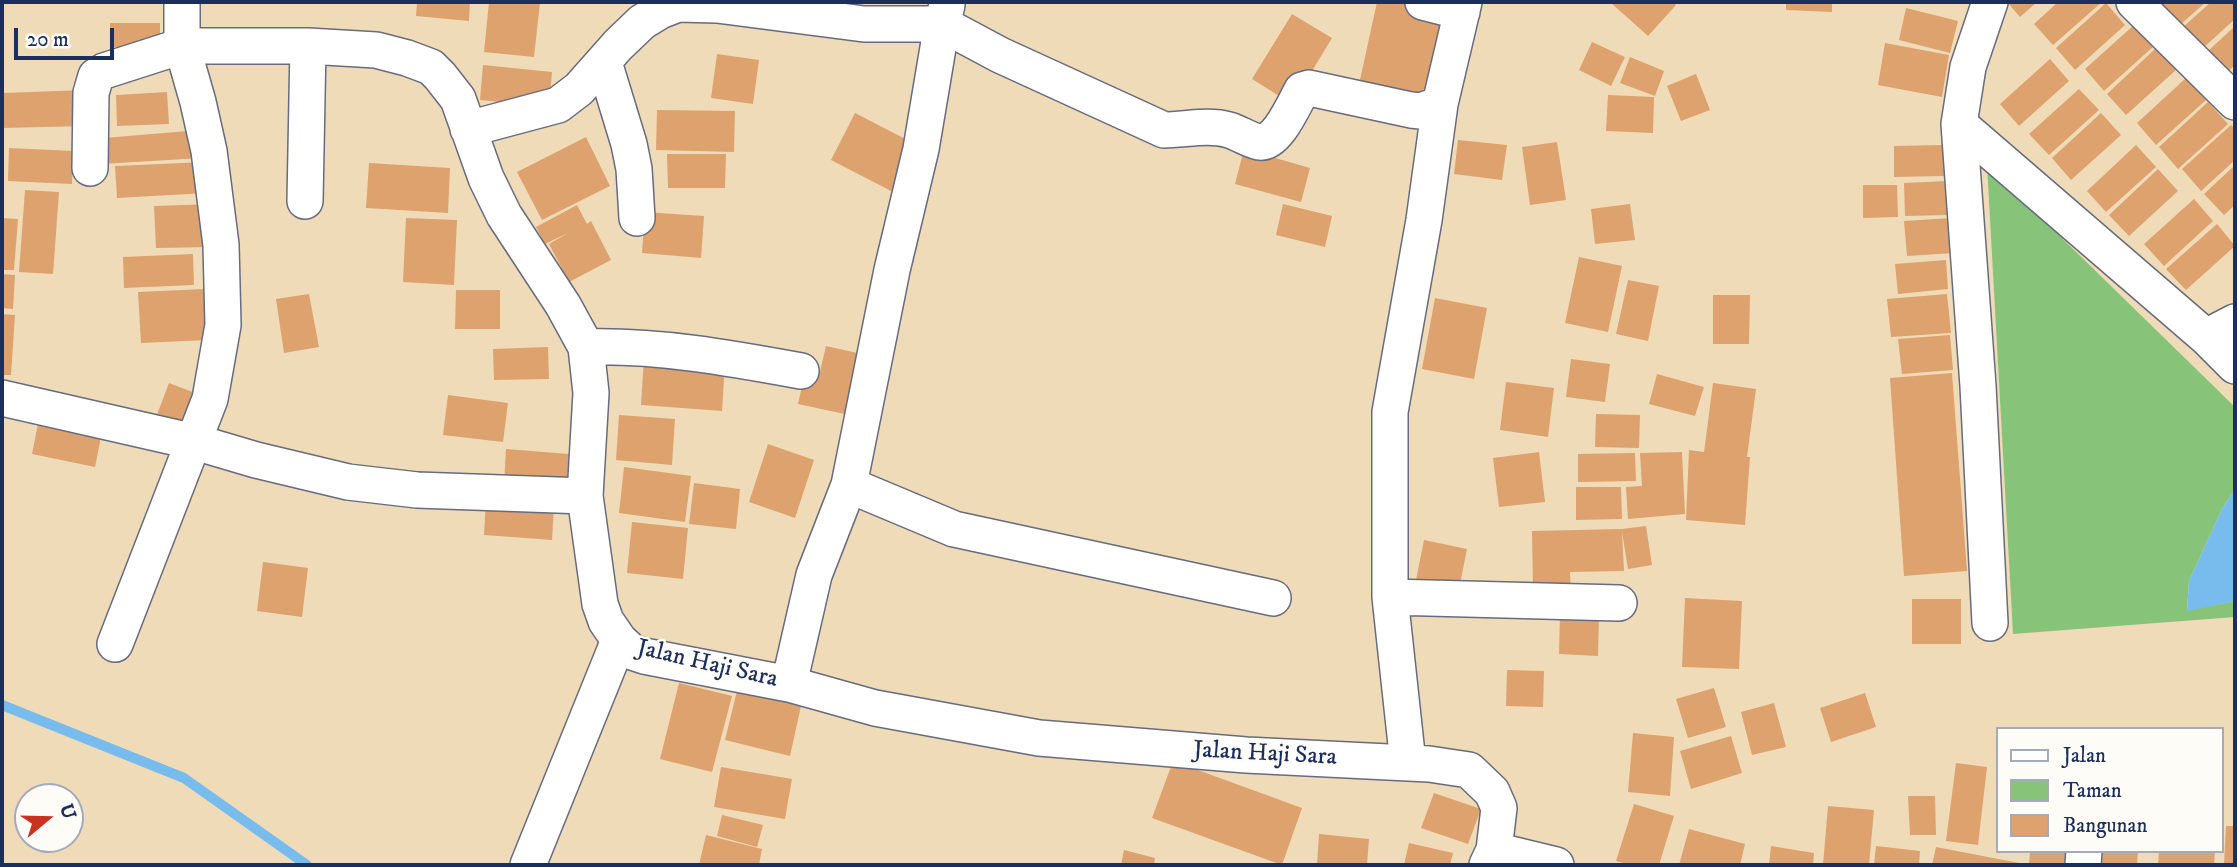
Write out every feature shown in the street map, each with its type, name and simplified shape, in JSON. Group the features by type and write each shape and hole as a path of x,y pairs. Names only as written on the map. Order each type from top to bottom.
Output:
{"street":[{"path":"116,644 210,399 223,325 221,244 209,151 182,46 183,2"},
{"path":"1408,763 1390,597 1390,412 1424,220 1440,104 1463,7 1423,2"},
{"path":"1990,2 1968,67 1959,124 1978,386 1990,623"},
{"path":"2134,2 2235,102"},
{"path":"468,129 558,105 579,89 642,22 678,4 717,5 864,24 945,13 1000,55 1164,130 1190,127 1228,129 1258,142 1268,142 1276,135 1302,90 1309,88 1411,110 1420,111 1440,104"},
{"path":"789,684 814,575 849,485 892,270 921,149 945,13"},
{"name":"Jalan Haji Sara","path":"90,168 91,93 96,76 182,46 308,46 376,50 431,67 458,99 486,178 504,215 564,305 586,347 591,393 585,496 600,604 606,621 619,640 632,652 789,684 874,708 1039,738 1246,755 1408,763 1469,770 1492,792 1499,808 1491,857 1556,865"},
{"path":"305,201 308,46"},
{"path":"604,62 629,144 634,169 637,218"},
{"path":"1959,124 2221,329 2235,366"},
{"path":"586,347 626,346 801,371"},
{"path":"2,398 195,442 348,482 417,490 585,496"},
{"path":"849,485 954,529 1273,598"},
{"path":"1390,597 1619,603"},
{"path":"528,865 619,640"}],"green space":[{"path":"1987,165 2235,407 2235,489 2222,509 2189,581 2187,610 2235,601 2235,617 2013,634"}],"water":[{"path":"2235,489 2235,601 2187,611 2189,581 2222,509"}],"building":[{"path":"417,2 470,2 469,21 416,16"},
{"path":"489,2 540,2 534,57 484,52"},
{"path":"1377,2 1405,2 1452,12 1432,104 1358,89"},
{"path":"1610,2 1672,2 1676,5 1648,36"},
{"path":"1786,2 1832,2 1832,12 1786,10"},
{"path":"2007,2 2037,2 2020,17"},
{"path":"2058,2 2102,2 2053,45 2034,24"},
{"path":"2206,2 2180,25 2161,4"},
{"path":"2211,2 2235,2 2235,19 2202,49 2183,27"},
{"path":"2106,3 2125,25 2075,70 2056,48"},
{"path":"1906,8 1958,21 1950,53 1899,40"},
{"path":"1292,14 1332,38 1292,104 1252,79"},
{"path":"110,23 160,23 160,47 110,47"},
{"path":"2134,25 2154,46 2104,91 2085,69"},
{"path":"2235,26 2235,65 2226,73 2207,52"},
{"path":"1592,42 1625,57 1611,86 1579,70"},
{"path":"1885,43 1949,55 1942,97 1878,85"},
{"path":"2156,48 2176,70 2126,115 2107,94"},
{"path":"717,54 759,60 753,104 711,98"},
{"path":"1630,57 1664,71 1655,96 1620,83"},
{"path":"2050,59 2069,81 2019,126 2000,104"},
{"path":"483,65 552,72 549,107 480,100"},
{"path":"1696,74 1710,110 1681,121 1667,86"},
{"path":"2186,78 2206,100 2156,145 2137,123"},
{"path":"2079,89 2099,110 2049,155 2029,134"},
{"path":"87,90 87,126 2,128 2,93"},
{"path":"167,92 169,124 117,126 116,95"},
{"path":"1608,95 1654,97 1653,133 1606,131"},
{"path":"2208,102 2228,124 2178,169 2159,147"},
{"path":"657,110 735,111 734,152 656,150"},
{"path":"855,113 917,145 893,192 831,160"},
{"path":"2101,113 2121,135 2071,180 2052,158"},
{"path":"2231,125 2235,129 2235,160 2201,191 2182,169"},
{"path":"200,130 202,158 101,164 104,138"},
{"path":"586,137 610,186 542,220 517,172"},
{"path":"1458,140 1507,145 1502,180 1454,174"},
{"path":"1557,142 1566,200 1530,205 1522,147"},
{"path":"1945,145 1946,176 1894,177 1894,146"},
{"path":"2136,145 2156,167 2106,212 2087,191"},
{"path":"9,148 73,151 72,184 8,181"},
{"path":"1244,149 1310,168 1301,202 1235,184"},
{"path":"667,154 726,154 725,188 668,188"},
{"path":"205,162 207,193 117,198 115,166"},
{"path":"369,163 450,168 448,213 366,208"},
{"path":"2235,165 2235,205 2224,215 2204,194"},
{"path":"2158,169 2178,191 2129,236 2109,215"},
{"path":"1948,181 1949,215 1905,216 1904,183"},
{"path":"1863,185 1897,185 1898,217 1863,218"},
{"path":"25,190 59,192 53,274 19,272"},
{"path":"2194,199 2213,221 2164,266 2144,244"},
{"path":"214,204 215,247 156,248 154,206"},
{"path":"1283,204 1332,216 1325,247 1276,235"},
{"path":"1630,204 1635,240 1595,244 1591,209"},
{"path":"577,205 587,224 591,221 611,260 569,282 549,244 568,233 545,244 536,227"},
{"path":"645,212 704,216 701,258 642,253"},
{"path":"2,218 18,219 14,270 2,270"},
{"path":"406,218 457,220 454,285 403,282"},
{"path":"1951,218 1954,253 1907,256 1904,221"},
{"path":"2217,224 2235,246 2186,290 2166,269"},
{"path":"193,254 194,285 124,288 123,257"},
{"path":"1579,257 1622,266 1608,332 1565,323"},
{"path":"1946,260 1948,289 1898,294 1895,264"},
{"path":"2,274 15,275 13,309 2,308"},
{"path":"1628,280 1659,286 1648,341 1616,334"},
{"path":"205,289 208,340 141,343 138,292"},
{"path":"456,290 500,290 500,329 455,329"},
{"path":"309,294 319,347 284,353 276,299"},
{"path":"1947,294 1951,333 1891,337 1887,299"},
{"path":"1713,295 1750,295 1749,344 1713,344"},
{"path":"1435,298 1487,308 1474,379 1422,369"},
{"path":"2,314 15,315 11,375 2,375"},
{"path":"1950,335 1953,370 1902,374 1898,339"},
{"path":"826,346 862,354 854,416 798,404 805,373 819,376"},
{"path":"548,347 549,379 494,380 493,349"},
{"path":"644,357 725,363 722,411 641,405"},
{"path":"1571,359 1610,364 1605,402 1566,397"},
{"path":"1952,373 1967,571 1904,576 1890,378"},
{"path":"1657,374 1704,387 1695,416 1649,404"},
{"path":"1506,382 1554,388 1548,437 1500,430"},
{"path":"169,383 203,396 189,433 155,420"},
{"path":"1713,383 1756,389 1747,457 1750,457 1745,525 1686,520 1689,450 1704,452"},
{"path":"448,395 508,403 503,442 443,435"},
{"path":"1596,414 1640,415 1639,448 1595,447"},
{"path":"619,415 675,419 672,465 616,460"},
{"path":"38,424 101,437 95,467 32,454"},
{"path":"768,444 814,460 795,518 749,502"},
{"path":"506,449 569,454 567,490 504,485"},
{"path":"1539,452 1545,502 1499,507 1493,458"},
{"path":"1682,452 1685,514 1628,519 1626,487 1642,486 1640,453"},
{"path":"1635,453 1636,481 1578,482 1578,454"},
{"path":"624,467 691,476 685,522 619,513"},
{"path":"694,483 740,489 736,529 689,524"},
{"path":"1576,487 1621,487 1622,519 1576,520"},
{"path":"486,500 554,505 552,540 484,535"},
{"path":"632,522 688,528 683,579 627,573"},
{"path":"1646,526 1652,565 1628,569 1622,532 1624,571 1570,572 1571,592 1533,592 1532,531"},
{"path":"1424,540 1467,549 1459,589 1416,580"},
{"path":"263,562 308,568 302,617 257,611"},
{"path":"1685,598 1742,601 1739,669 1682,667"},
{"path":"1912,599 1961,599 1961,644 1912,644"},
{"path":"1560,614 1599,616 1598,656 1559,654"},
{"path":"1507,670 1544,671 1543,707 1506,706"},
{"path":"679,683 732,696 712,772 660,759"},
{"path":"1714,688 1726,727 1688,738 1676,699"},
{"path":"737,691 801,706 790,756 725,740"},
{"path":"1865,693 1876,727 1831,742 1820,708"},
{"path":"1774,703 1786,747 1752,755 1741,712"},
{"path":"1633,733 1674,737 1670,796 1628,792"},
{"path":"1731,736 1742,773 1691,789 1680,751"},
{"path":"1173,761 1302,808 1282,865 1152,818"},
{"path":"1956,763 1987,767 1978,845 1946,841"},
{"path":"721,767 792,779 785,819 714,807"},
{"path":"1434,793 1481,809 1468,844 1421,828"},
{"path":"1908,796 1935,796 1936,835 1910,835"},
{"path":"1634,804 1674,816 1659,865 1630,865 1616,861"},
{"path":"1828,806 1874,810 1869,865 1823,865"},
{"path":"722,815 763,825 757,847 717,836"},
{"path":"2226,826 2235,826 2235,865 2224,865"},
{"path":"1689,829 1745,844 1740,865 1679,865"},
{"path":"1319,834 1369,839 1367,865 1317,865"},
{"path":"706,835 762,849 759,865 699,865"},
{"path":"1409,843 1453,853 1450,865 1404,865"},
{"path":"1771,846 1814,853 1813,865 1769,865"},
{"path":"1876,846 1920,851 1919,865 1874,865"},
{"path":"1936,847 2019,863 1932,865"},
{"path":"1124,850 1155,858 1154,865 1121,865"},
{"path":"2030,853 2074,853 2073,865 2029,865"},
{"path":"2097,853 2138,853 2137,865 2096,865"},
{"path":"2159,853 2215,853 2214,865 2158,865"}],"waterway":[{"path":"2,705 184,778 307,865"}]}
